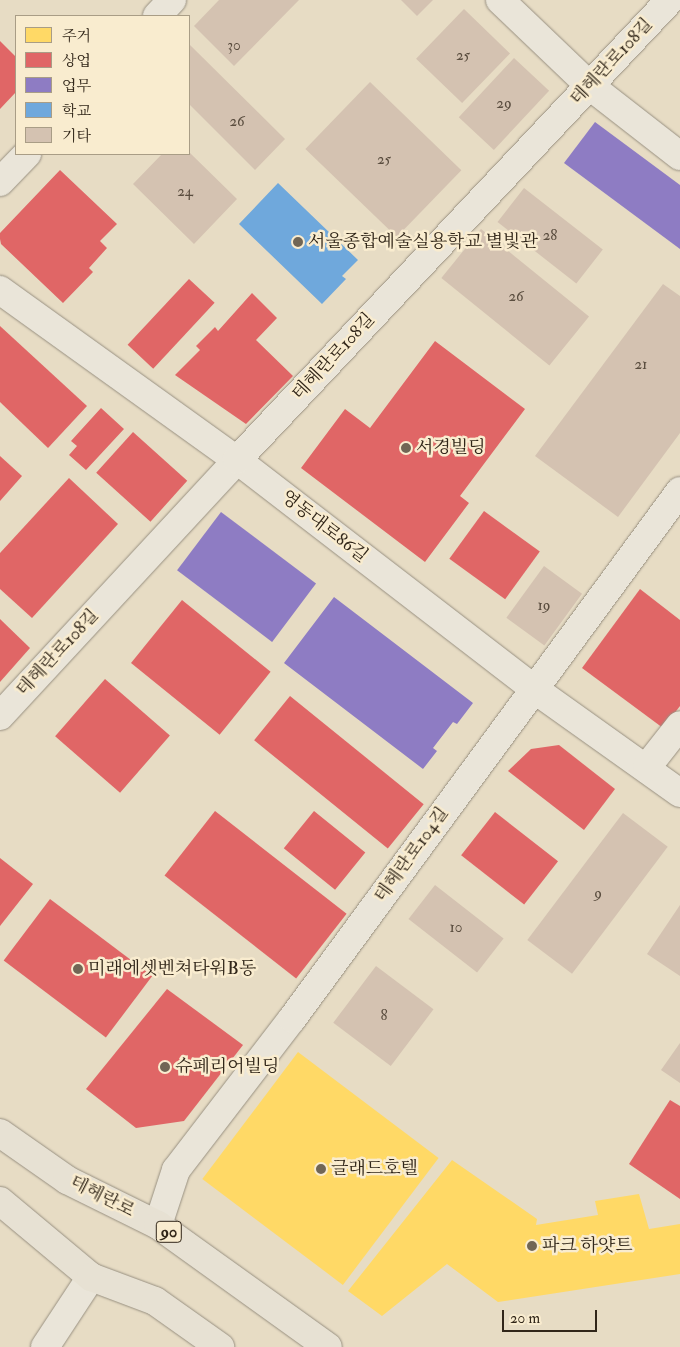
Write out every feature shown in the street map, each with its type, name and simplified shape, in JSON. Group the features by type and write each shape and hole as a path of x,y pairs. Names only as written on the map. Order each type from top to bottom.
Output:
{"main road":[{"name":"테헤란로","path":"0,1133 67,1180 158,1225 328,1347"},
{"path":"0,1201 91,1276 154,1300 220,1347"}],"street":[{"path":"158,15 172,0"},
{"path":"500,0 590,86 680,156"},
{"name":"테헤란로108길","path":"0,716 237,460 670,0"},
{"path":"0,182 26,155"},
{"name":"영동대로86길","path":"0,290 237,460 534,689 680,792"},
{"name":"테헤란로104길","path":"158,1225 176,1170 292,1019 680,491"},
{"path":"647,767 680,725"},
{"path":"45,1347 91,1276"}],"building: 주거":[{"name":"글래드호텔","path":"298,1052 439,1158 343,1285 202,1179"},
{"name":"파크 하얏트","path":"452,1160 537,1219 536,1225 598,1215 595,1201 639,1194 649,1229 680,1224 680,1274 498,1302 447,1264 382,1316 348,1291"}],"building: 상업":[{"path":"0,41 15,56 15,93 0,109"},
{"path":"60,170 117,224 100,241 107,248 89,268 93,272 63,303 1,244 0,239 0,233"},
{"path":"189,279 215,303 153,369 128,345"},
{"path":"252,293 277,318 256,340 293,376 246,424 175,375 200,350 196,346 215,327 218,331"},
{"path":"0,326 87,406 48,448 0,402"},
{"name":"서경빌딩","path":"435,341 525,409 460,496 469,503 425,562 301,468 345,409 370,428"},
{"path":"101,408 124,429 86,470 69,455 77,446 71,441"},
{"path":"133,432 187,481 150,522 96,473"},
{"path":"0,456 22,476 0,501"},
{"path":"69,478 118,524 32,618 0,589 0,553"},
{"path":"484,511 540,552 505,599 449,559"},
{"path":"640,589 680,620 680,706 663,728 582,668"},
{"path":"182,600 271,672 220,735 131,663"},
{"path":"0,619 30,648 0,682"},
{"path":"105,679 170,735 120,793 55,736"},
{"path":"290,696 424,804 388,849 254,740"},
{"path":"559,745 615,789 584,830 508,771 531,749"},
{"path":"215,811 347,914 296,978 165,876"},
{"path":"314,811 365,853 335,890 284,848"},
{"path":"495,812 558,861 524,905 461,855"},
{"path":"0,858 33,884 0,926"},
{"name":"미래에셋벤쳐타워B동","path":"50,899 152,976 106,1038 4,960"},
{"name":"슈페리어빌딩","path":"167,989 243,1045 184,1121 136,1128 86,1089"},
{"path":"670,1100 680,1106 680,1199 629,1164"}],"building: 업무":[{"path":"595,122 680,185 680,249 564,163"},
{"path":"221,512 316,584 272,642 177,570"},
{"path":"334,597 473,703 457,724 453,722 433,748 437,751 423,769 284,663"}],"building: 학교":[{"name":"서울종합예술실용학교 별빛관","path":"278,183 358,260 342,276 346,279 322,304 239,224"}],"building: 기타":[{"path":"219,0 299,0 234,66 194,26"},
{"path":"401,0 433,0 417,16"},
{"path":"464,9 510,53 462,103 416,59"},
{"path":"190,45 285,139 255,170 190,105"},
{"path":"514,58 549,91 494,150 459,117"},
{"path":"370,82 461,170 397,237 305,149"},
{"path":"190,153 237,199 194,244 133,184 161,155 190,155"},
{"path":"524,188 603,250 576,283 498,222"},
{"path":"481,229 589,316 549,365 441,278"},
{"path":"663,284 680,296 680,433 618,517 535,456"},
{"path":"544,566 582,594 544,645 506,618"},
{"path":"623,813 668,847 572,974 527,940"},
{"path":"435,885 504,939 477,972 409,919"},
{"path":"680,905 680,976 647,954"},
{"path":"376,966 434,1009 391,1066 333,1023"},
{"path":"680,1043 680,1083 661,1070"}],"place":[{"name":"서울종합예술실용학교 별빛관","path":"298,242"},
{"name":"서경빌딩","path":"406,448"},
{"name":"미래에셋벤쳐타워B동","path":"78,969"},
{"name":"슈페리어빌딩","path":"165,1067"},
{"name":"글래드호텔","path":"321,1169"},
{"name":"파크 하얏트","path":"532,1246"}]}
